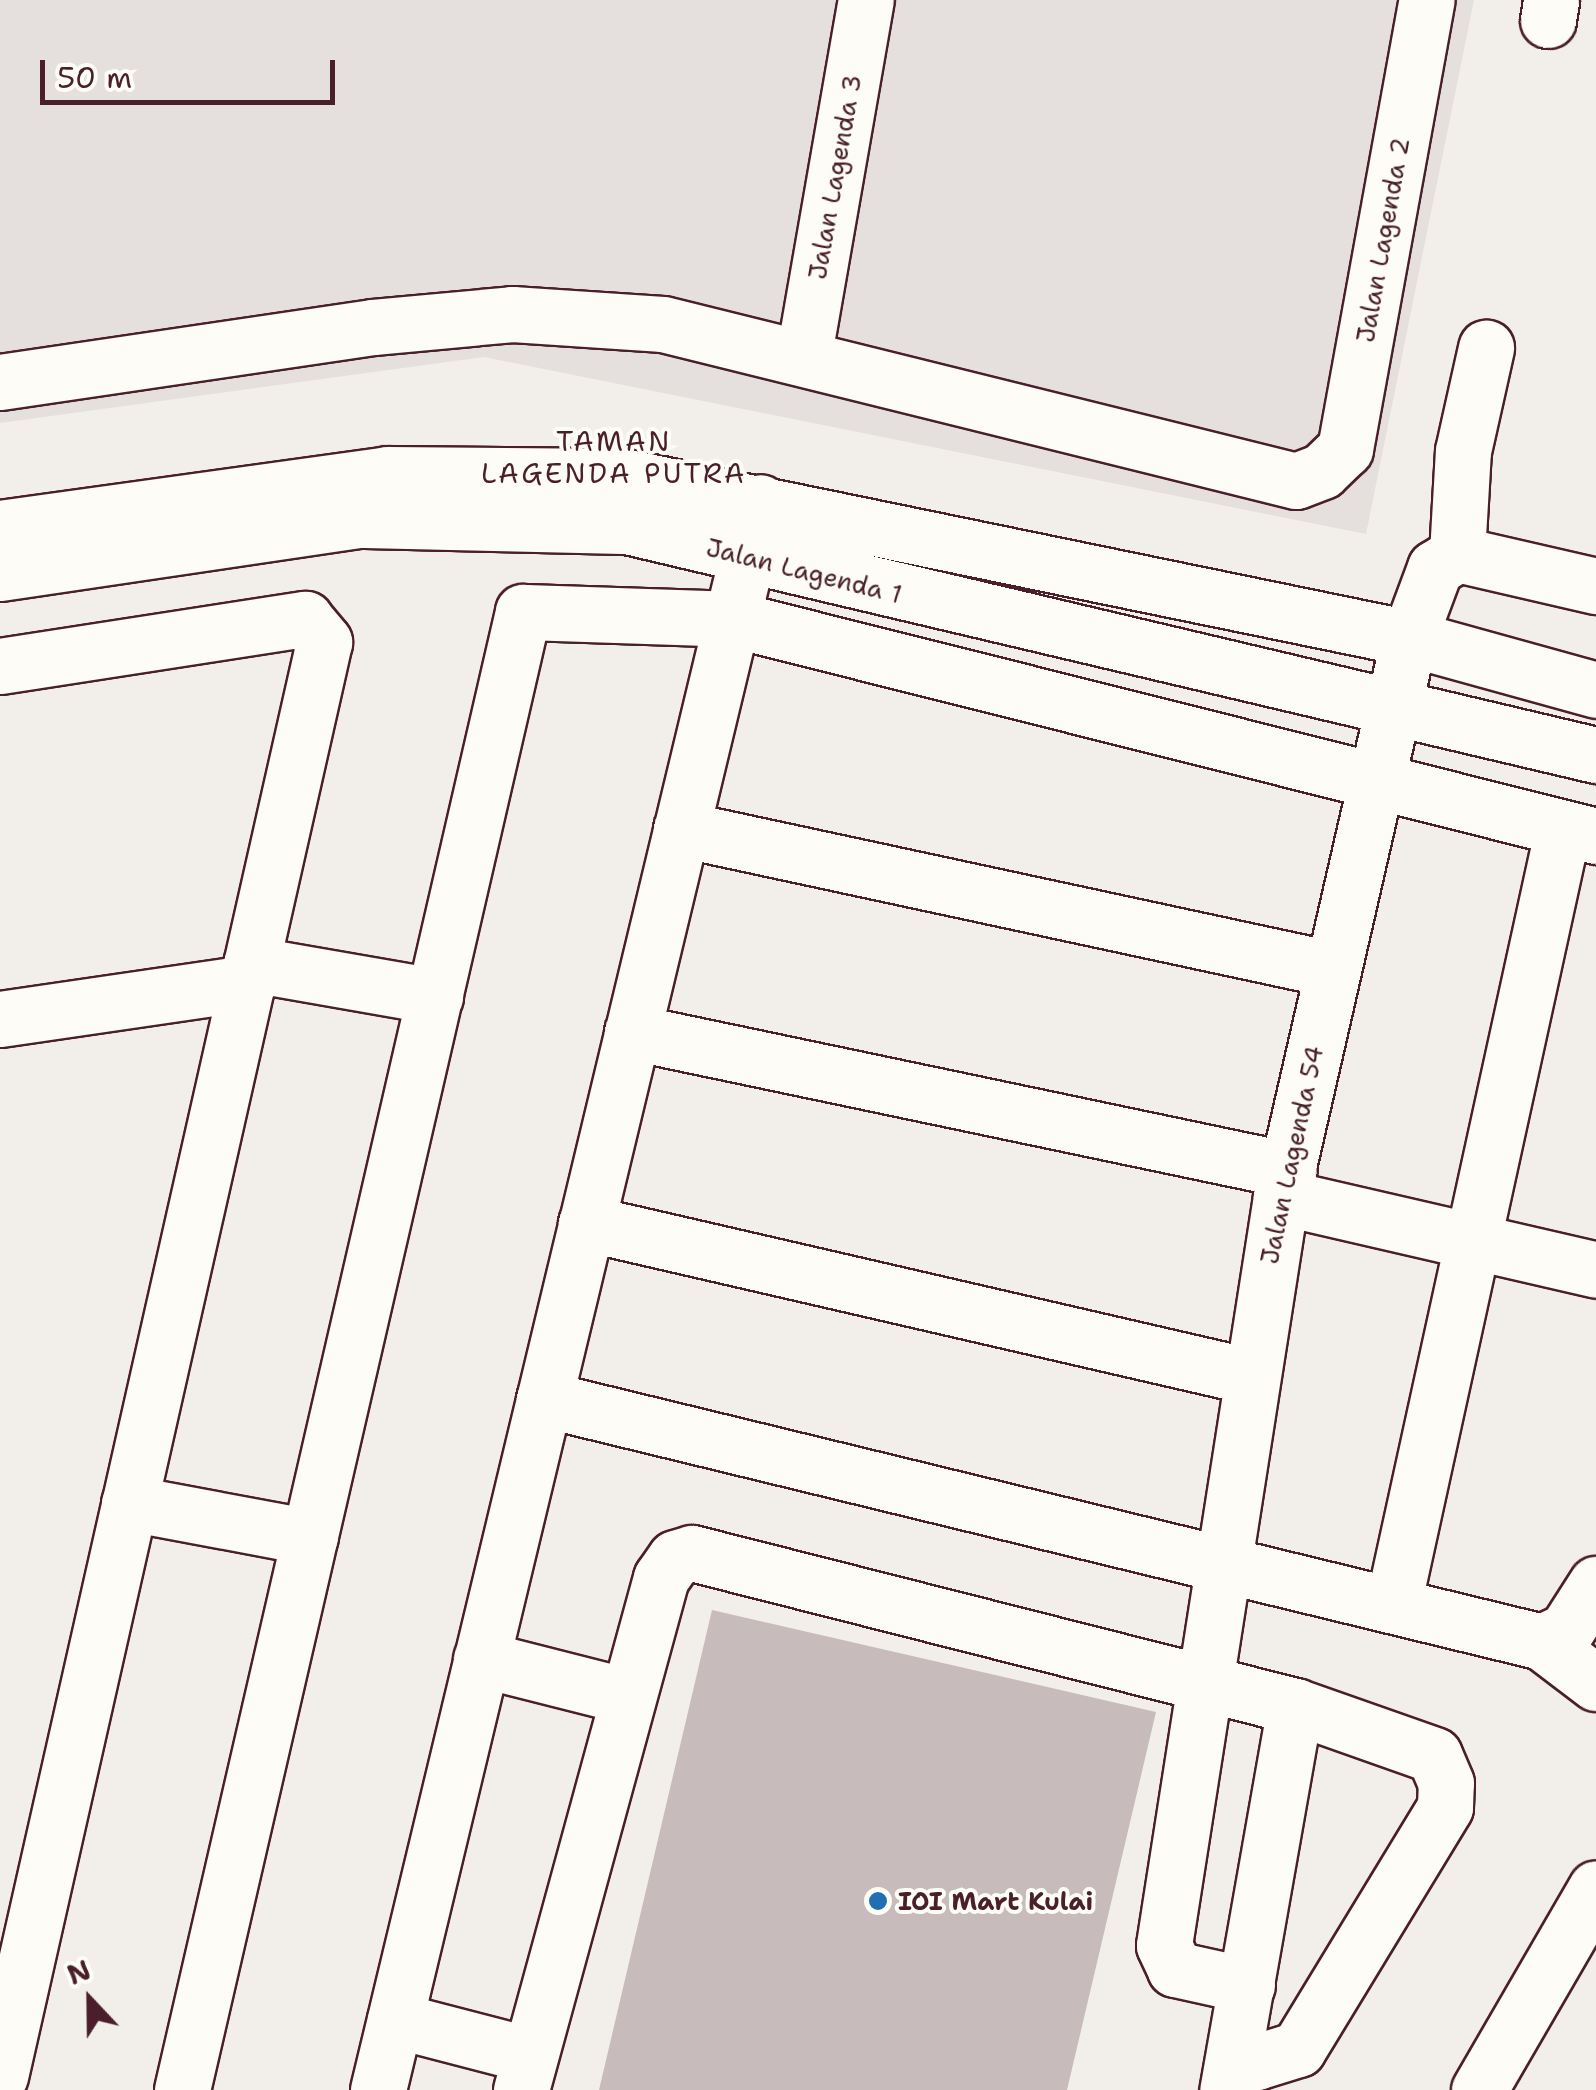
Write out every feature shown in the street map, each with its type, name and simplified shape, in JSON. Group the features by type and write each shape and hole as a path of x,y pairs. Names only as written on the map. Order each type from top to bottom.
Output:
{"street":[{"name":"Jalan Lagenda 3","path":"804,354 866,0"},
{"name":"Jalan Lagenda 2","path":"804,354 1257,473 1296,481 1322,471 1345,449 1426,0"},
{"path":"0,382 373,327 512,314 663,324 804,354"},
{"path":"1486,348 1463,451 1456,554 1596,586"},
{"path":"0,528 387,474 622,476 1409,638 1596,690"},
{"path":"378,2090 760,502"},
{"name":"Jalan Lagenda 1","path":"0,573 360,520 627,526 746,558 1392,711 1596,755"},
{"name":"Jalan Lagenda 54","path":"1247,1985 1174,1968 1166,1960 1220,1560 1285,1183 1376,776 1409,638 1435,568 1456,554"},
{"path":"182,2090 523,612 732,619 1376,776 1580,832 1469,1242 1393,1605"},
{"path":"0,666 305,618 324,642 0,2076"},
{"path":"681,829 1332,969"},
{"path":"0,1019 250,974 435,996"},
{"path":"632,1032 1285,1183 1469,1242 1596,1270"},
{"path":"586,1223 1249,1376"},
{"path":"544,1399 1220,1560 1542,1642 1596,1683"},
{"path":"129,1503 310,1537"},
{"path":"395,2020 525,2072 661,1578 675,1558 692,1553 1206,1679 1434,1755 1446,1783 1446,1807 1298,2049 1231,2073"},
{"path":"1542,1642 1566,1631 1596,1584"},
{"path":"481,1659 627,1696"},
{"path":"1231,2073 1295,1706"},
{"path":"1479,2090 1596,1888"}],"shaded area":[{"path":"0,0 1474,0 1366,534 484,357 0,423"}],"building":[{"name":"IOI Mart Kulai","path":"712,1610 1156,1712 1067,2090 599,2090"}],"place":[{"name":"IOI Mart Kulai","path":"878,1901"}],"district":[{"name":"TAMAN LAGENDA PUTRA","path":"614,457"}]}
